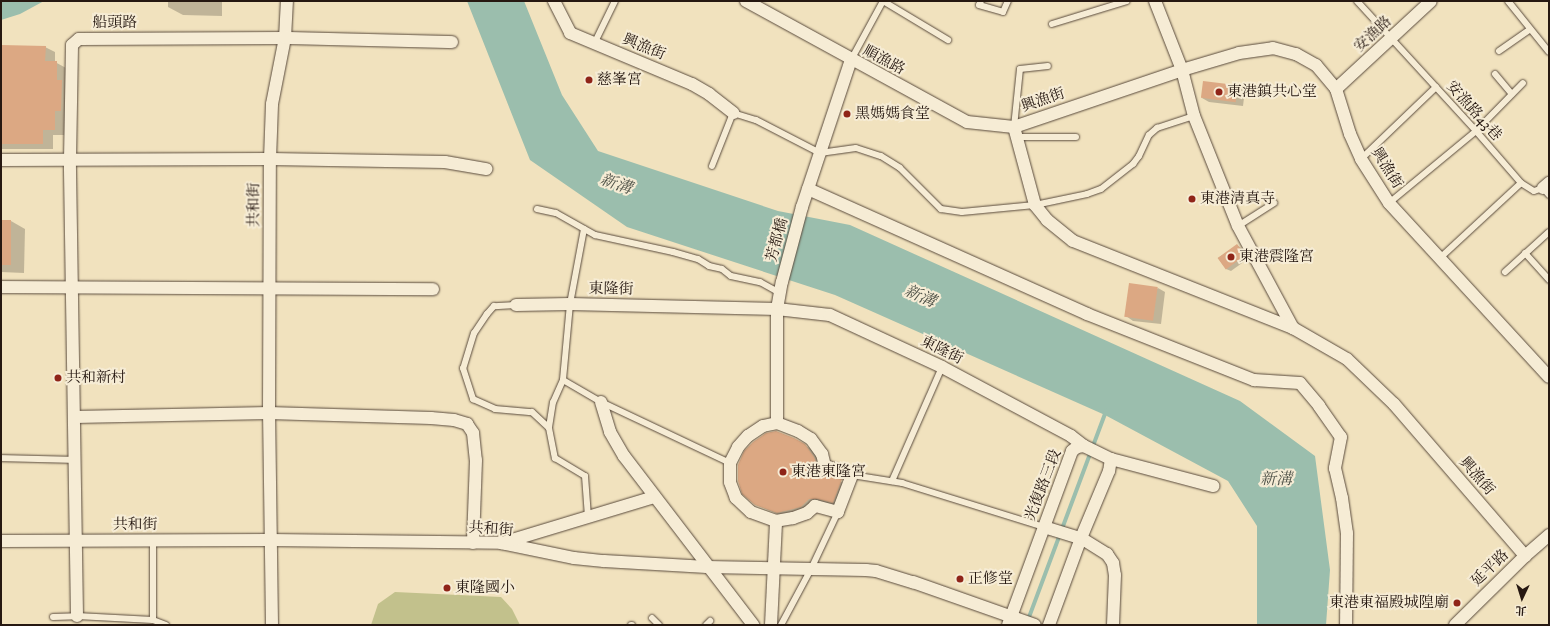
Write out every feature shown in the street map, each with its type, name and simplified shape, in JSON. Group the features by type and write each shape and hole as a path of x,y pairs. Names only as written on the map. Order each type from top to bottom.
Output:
{"street":[{"path":"287,1 285,38 452,42"},
{"name":"興漁街","path":"554,1 570,33 692,84 709,94 733,113"},
{"name":"順漁路","path":"746,1 760,4 851,60 967,122 1015,132"},
{"path":"1156,1 1182,70 1194,116 1238,226 1292,328"},
{"name":"安漁路","path":"1336,89 1431,1"},
{"name":"共和街","path":"272,625 269,413 270,158 272,104 285,38"},
{"name":"船頭路","path":"77,616 70,160 72,45 79,39 285,38"},
{"name":"興漁街","path":"1525,556 1394,404 1346,359 1292,328 1073,241 1046,220 1035,204 1015,132 1182,70 1239,53 1273,48 1296,54 1316,65 1336,89 1350,134 1361,159 1389,203 1549,377"},
{"path":"851,60 808,189 1095,317 1254,380 1300,383 1320,406 1341,437 1336,468 1347,533 1346,625"},
{"path":"1,160 270,158 445,162 486,169"},
{"name":"芳都橋","path":"777,308 781,287 808,189"},
{"path":"1,287 433,289"},
{"name":"東隆街","path":"516,305 570,304 777,308 830,314 942,367 1071,436 1084,446"},
{"path":"777,308 777,423"},
{"path":"601,402 610,432 624,456 707,567 753,625"},
{"path":"75,417 269,413 431,418 454,420 467,424 473,433 476,460 473,543"},
{"path":"777,423 798,431 811,439 822,454 825,466 852,475 838,512 814,506 807,512 793,518 776,521 751,512 736,498 730,482 730,464 738,447 748,436 763,426 777,423"},
{"name":"光復路三段","path":"1012,621 1072,451 1077,447 1084,446 1108,457 1213,486"},
{"path":"1049,625 1081,538 1109,471 1108,457"},
{"path":"501,543 654,497"},
{"path":"771,625 776,521"},
{"path":"1044,527 1081,538 1107,554 1113,563 1115,576 1113,625"},
{"name":"延平路","path":"1455,625 1525,556 1549,536"},
{"name":"共和街","path":"1,541 76,542 270,540 501,543 574,558 707,567 774,568"},
{"path":"774,568 876,572 913,582 1012,621 1035,625"}],"lane":[{"path":"594,44 615,1"},
{"path":"851,60 883,1 948,40"},
{"path":"981,1 979,5 1002,12 1008,1"},
{"path":"1052,24 1127,1"},
{"name":"安漁路43巷","path":"1357,1 1476,131 1521,183"},
{"path":"1508,1 1549,52"},
{"path":"1499,51 1530,29"},
{"path":"1048,66 1020,69 1015,132 1076,137"},
{"path":"1495,74 1512,94"},
{"path":"1389,203 1476,131 1522,83"},
{"path":"1361,159 1436,87"},
{"path":"712,166 733,113 756,120 820,152 856,148 881,156 900,168 916,182 934,203 941,208 962,212 1035,204 1087,194 1101,189 1133,164 1139,156 1149,135 1157,128 1194,116"},
{"path":"1440,258 1521,183 1534,190 1547,189"},
{"path":"1238,226 1274,203"},
{"path":"537,209 556,213 595,235 673,252 722,269 731,276 781,287"},
{"path":"584,229 570,304 563,380 553,402 549,428 555,458 585,476 588,517"},
{"path":"1505,272 1549,232"},
{"path":"1525,253 1549,280"},
{"path":"516,305 494,306 474,333 463,368 473,399 495,409 532,412 549,428"},
{"path":"892,481 942,367"},
{"path":"563,380 601,402 730,464"},
{"path":"1,458 75,460"},
{"path":"852,475 892,481 1044,527"},
{"path":"781,625 811,569 838,512"},
{"path":"153,541 153,620"},
{"path":"53,617 77,616 153,620 166,625"},
{"path":"652,618 659,625"}],"shaded area":[{"path":"395,592 501,597 512,609 520,625 371,625 378,604"}],"water":[{"path":"1,1 44,1 20,14 1,20"},
{"name":"新溝","path":"467,1 524,1 562,95 598,151 778,211 850,225 1240,401 1315,456 1330,570 1326,625 1257,625 1257,526 1228,481 1105,415 835,295 627,227 530,160"}],"building":[{"path":"1,45 46,46 45,61 57,61 57,80 62,80 61,111 55,111 55,130 43,130 43,144 1,144"},
{"name":"東港鎮共心堂","path":"1203,81 1238,85 1236,102 1201,98"},
{"path":"1,220 11,220 11,265 1,265"},
{"name":"東港震隆宮","path":"1237,244 1245,255 1226,269 1218,258"},
{"path":"1129,283 1158,287 1153,321 1124,317"},
{"name":"東港東隆宮","path":"776,431 805,444 814,457 820,471 842,479 833,503 817,499 809,499 801,507 777,513 755,505 742,494 738,481 738,465 744,451 753,442 766,433"}],"waterway":[{"path":"1028,620 1106,411"}],"place":[{"name":"慈峯宮","path":"589,80"},
{"name":"東港鎮共心堂","path":"1219,92"},
{"name":"黑媽媽食堂","path":"847,114"},
{"name":"東港清真寺","path":"1192,199"},
{"name":"東港震隆宮","path":"1231,257"},
{"name":"共和新村","path":"58,378"},
{"name":"東港東隆宮","path":"783,472"},
{"name":"正修堂","path":"960,579"},
{"name":"東隆國小","path":"447,588"},
{"name":"東港東福殿城隍廟","path":"1457,603"}]}
